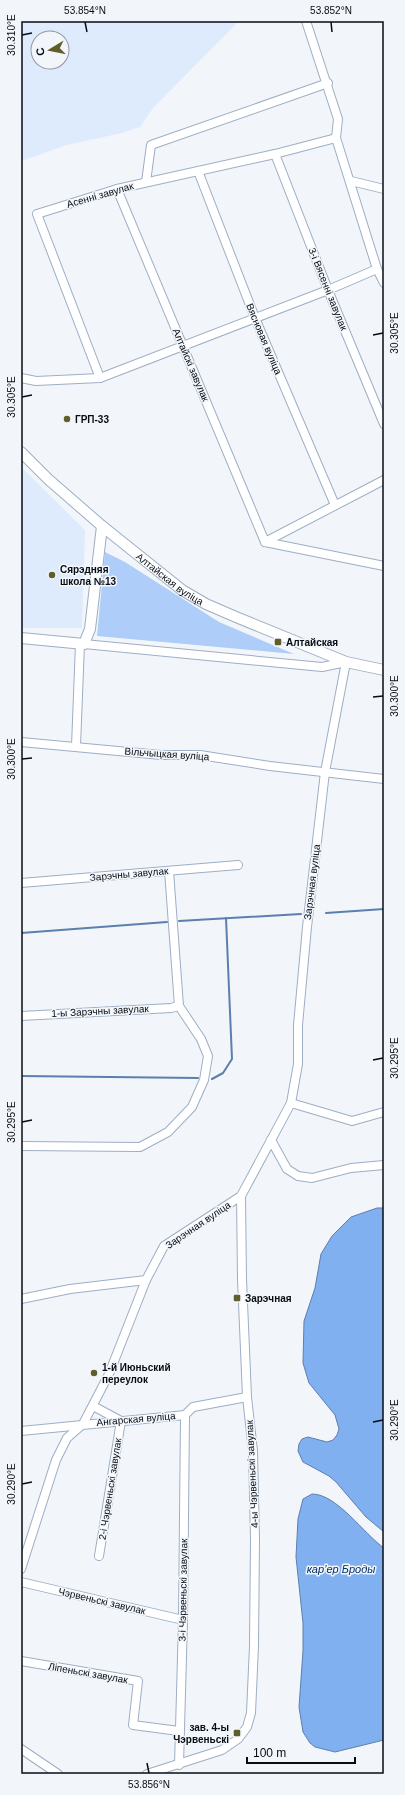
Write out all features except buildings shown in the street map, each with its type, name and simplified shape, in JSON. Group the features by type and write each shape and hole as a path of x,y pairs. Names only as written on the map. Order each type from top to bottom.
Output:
{"main road":[{"name":"Алтайская вуліца","path":"21,452 48,479 102,526 182,590 206,604 346,662 384,670"},
{"path":"82,644 90,629 102,526"},
{"name":"Алтайская вуліца","path":"21,638 82,644"}],"street":[{"path":"306,21 328,83 338,119 336,138 351,181 377,269 384,282"},
{"path":"146,182 151,145 328,83"},
{"name":"Асенні завулак","path":"100,378 37,214 117,189 275,154 336,138"},
{"name":"3-і Вясенні завулак","path":"275,154 328,290 384,424"},
{"name":"Вясновая вуліца","path":"198,171 255,318 335,506"},
{"path":"351,181 384,189"},
{"name":"Алтайскі завулак","path":"117,189 265,542"},
{"path":"21,378 36,381 100,378 328,290 377,269"},
{"path":"265,542 384,480"},
{"path":"265,542 384,566"},
{"path":"76,746 82,644"},
{"name":"Алтайская вуліца","path":"82,644 322,667 346,662"},
{"name":"Зарэчная вуліца","path":"83,1424 109,1374 146,1280 164,1246 241,1196 290,1103 298,1064 298,1025 306,927 325,772 346,662"},
{"name":"Вільчыцкая вуліца","path":"21,742 161,755 200,755 270,766 384,779"},
{"name":"Зарэчны завулак","path":"21,883 238,865"},
{"path":"21,1146 140,1147 168,1132 192,1106 204,1080 208,1056 201,1039 179,1006 169,871"},
{"name":"1-ы Зарэчны завулак","path":"21,1016 171,1008 179,1006"},
{"path":"290,1103 352,1121 384,1112"},
{"path":"271,1140 287,1169 298,1176 312,1178 351,1168 384,1165"},
{"name":"4-ы Чэрвеньскі завулак","path":"179,1765 222,1750 238,1739 247,1727 251,1713 254,1646 255,1539 253,1451 247,1397 242,1279 241,1196"},
{"path":"21,1299 70,1289 146,1280"},
{"name":"Ангарская вуліца","path":"21,1431 184,1415 193,1407 247,1397"},
{"path":"92,1406 121,1421"},
{"name":"3-і Чэрвеньскі завулак","path":"179,1765 183,1620 184,1415"},
{"name":"2-і Чэрвеньскі завулак","path":"99,1556 121,1421"},
{"path":"21,1569 56,1460 67,1438 83,1424"},
{"name":"Чэрвеньскі завулак","path":"21,1582 183,1620"},
{"name":"Ліпеньскі завулак","path":"21,1661 138,1681 133,1725 179,1731"},
{"path":"21,1749 58,1774"},
{"path":"147,1774 179,1765"}],"shaded area":[{"path":"21,21 239,21 153,108 140,127 122,133 67,145 21,161"},
{"name":"Сярэдняя школа №13","path":"21,467 85,530 82,628 21,628"},
{"path":"105,552 125,562 219,622 294,654 97,636"}],"water":[{"path":"377,1208 384,1208 384,1532 366,1517 336,1482 329,1476 303,1462 298,1451 299,1444 302,1439 308,1437 327,1442 333,1440 339,1429 335,1415 309,1383 303,1363 304,1321 315,1288 321,1254 332,1236 351,1217"},
{"name":"карʼер Броды","path":"312,1494 331,1500 384,1548 384,1740 335,1752 315,1747 310,1743 303,1732 299,1707 303,1651 303,1623 296,1557 298,1519 303,1499"}],"waterway":[{"path":"326,913 384,909"},
{"path":"179,921 301,914"},
{"path":"212,1079 223,1073 232,1059 226,918"},
{"path":"21,933 167,922"},
{"path":"21,1076 198,1078"}],"place":[{"name":"ГРП-33","path":"67,419"},
{"name":"Сярэдняя школа №13","path":"52,575"},
{"name":"Алтайская","path":"278,642"},
{"name":"Зарэчная","path":"237,1298"},
{"name":"1-й Июньский переулок","path":"94,1373"},
{"name":"зав. 4-ы Чэрвеньскі","path":"237,1733"}]}
